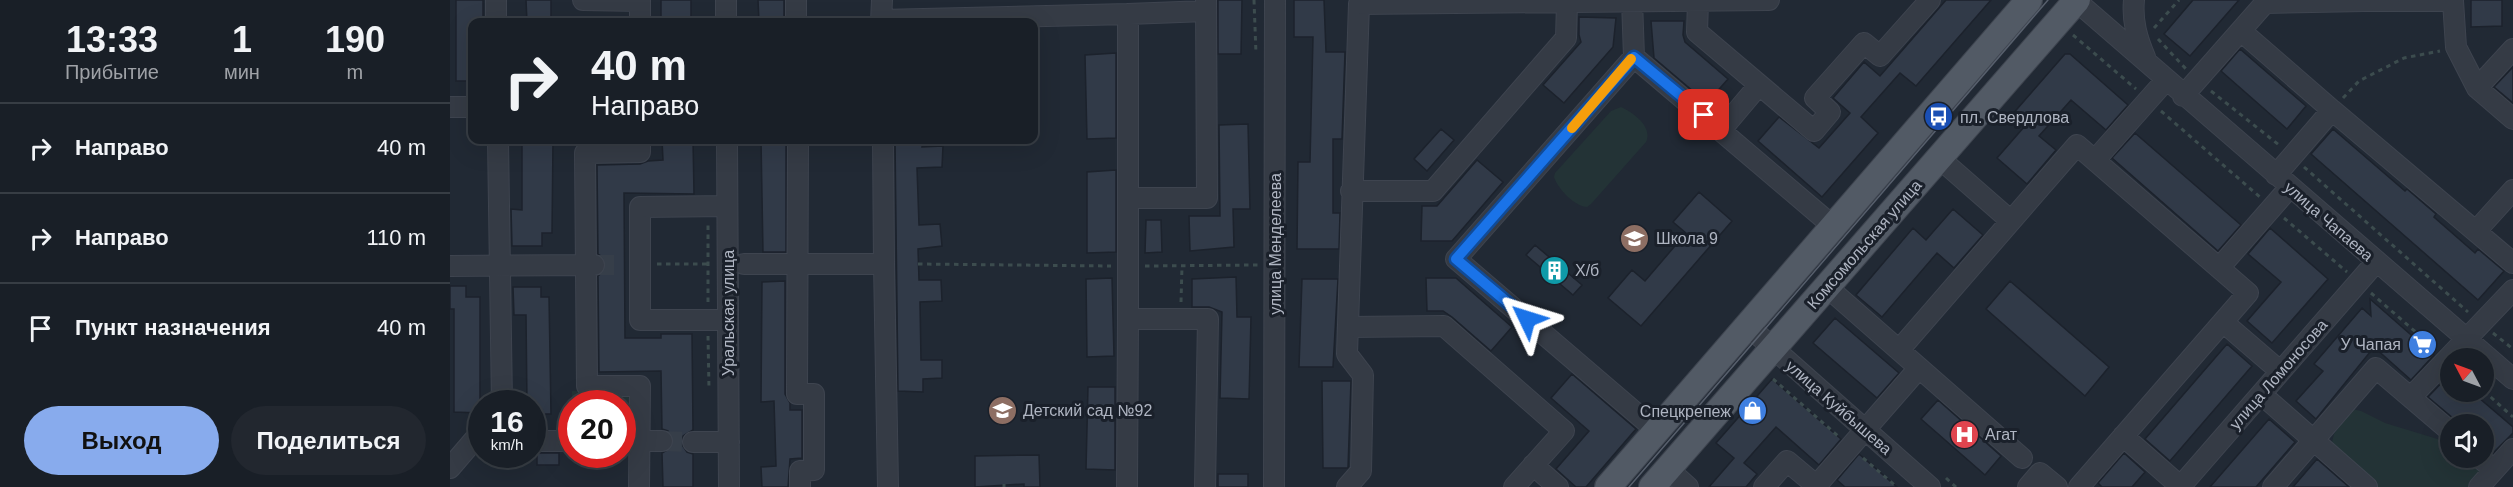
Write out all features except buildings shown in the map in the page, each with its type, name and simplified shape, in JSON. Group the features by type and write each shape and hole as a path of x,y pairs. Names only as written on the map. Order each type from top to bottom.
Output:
{"main road":[{"name":"Комсомольская улица","path":"1608,487 2029,0"},
{"name":"Комсомольская улица","path":"1660,478 2076,0"}],"street":[{"path":"496,0 496,18"},
{"path":"583,0 640,1 640,18"},
{"path":"726,0 726,18"},
{"path":"796,0 796,18"},
{"path":"881,18 882,0"},
{"name":"улица Менделеева","path":"1274,487 1275,0"},
{"path":"1347,487 1362,471 1363,375 1347,354 1359,4 1769,0"},
{"path":"1698,2 1697,32 1814,131 1830,112 1815,98 1864,42 1880,56 1929,0"},
{"name":"улица Чапаева","path":"2076,0 2183,96 2513,379"},
{"name":"улица Чапаева","path":"2134,0 2136,35 2141,56"},
{"path":"2183,96 2265,3 2364,0 2453,1 2456,47 2477,88 2513,120"},
{"path":"1632,1 1634,57 1456,259 1657,431"},
{"path":"1352,191 1433,191 1566,38 1567,3"},
{"path":"987,18 1128,14 1206,6 1206,198 1128,198"},
{"path":"1127,487 1128,14"},
{"path":"2241,31 2513,263"},
{"path":"2477,88 2513,49"},
{"path":"1634,57 1834,227"},
{"path":"2095,159 2166,80"},
{"path":"1721,130 1759,85"},
{"path":"450,107 468,107"},
{"path":"2219,267 2283,181 2292,156 2332,110"},
{"path":"498,144 502,390"},
{"path":"636,410 640,386 587,386 590,265 585,153 640,153 640,144"},
{"name":"Уральская улица","path":"727,144 729,487"},
{"path":"798,144 797,394 814,394 814,470 800,471 800,487"},
{"path":"883,144 888,487"},
{"path":"1899,350 2078,145 2248,293 2079,487"},
{"path":"1939,158 2011,220"},
{"path":"2476,231 2513,190"},
{"path":"727,206 640,207 632,264 640,320 728,320"},
{"name":"улица Ломоносова","path":"2180,487 2376,262"},
{"path":"744,264 884,264"},
{"path":"450,266 590,265"},
{"path":"1827,286 2022,458"},
{"path":"2457,348 2513,290"},
{"path":"1128,319 1208,319 1205,487"},
{"path":"2223,322 2280,371"},
{"path":"1349,327 1444,326 1564,431 1514,487"},
{"name":"улица Куйбышева","path":"1748,326 1930,487"},
{"path":"2411,397 2440,366"},
{"path":"1764,487 1787,461 1817,486 1919,368"},
{"path":"2276,486 2376,368 2440,422"},
{"path":"2261,394 2367,487"},
{"path":"2123,436 2180,487"},
{"path":"450,440 468,440"},
{"path":"636,441 662,441"},
{"path":"693,441 729,442"},
{"path":"2494,460 2513,449"},
{"path":"450,468 468,450"},
{"path":"1533,465 1558,487"},
{"path":"636,468 639,487"},
{"path":"2479,487 2486,468"},
{"path":"2028,487 2040,473 2057,487"},
{"path":"1660,478 1688,487"}],"path":[{"path":"2179,0 2151,32 2197,80 2292,156 2513,349"},
{"path":"2332,110 2359,81 2404,58 2456,47"},
{"path":"2116,72 2141,56"},
{"path":"666,264 708,264"},
{"path":"918,264 1128,266 1262,264"},
{"path":"1181,319 1182,266"},
{"path":"2367,290 2440,353"},
{"path":"1768,375 1897,487"},
{"path":"2494,400 2513,417"}],"shaded area":[{"path":"1621,107 1645,126 1646,142 1591,204 1587,207 1577,204 1563,192 1556,182 1555,173 1611,111"},
{"path":"2352,409 2361,411 2385,423 2440,440 2440,468 2483,468 2499,479 2492,487 2355,487 2331,446 2334,434"}],"tunnel":[{"path":"594,265 624,265"},
{"path":"662,441 693,442"}],"tram line":[{"path":"1629,487 2048,0"}],"slow traffic":[{"path":"1572,128 1631,59"}],"place":[{"name":"пл. Свердлова","path":"1939,117"},
{"name":"Школа 9","path":"1635,238"},
{"name":"Х/б","path":"1554,270"},
{"name":"У Чапая","path":"2422,344"},
{"name":"Детский сад №92","path":"1002,410"},
{"name":"Спецкрепеж","path":"1752,411"},
{"name":"Агат","path":"1964,434"}],"route":[{"path":"1527,319 1456,259 1634,57 1704,115"}]}
